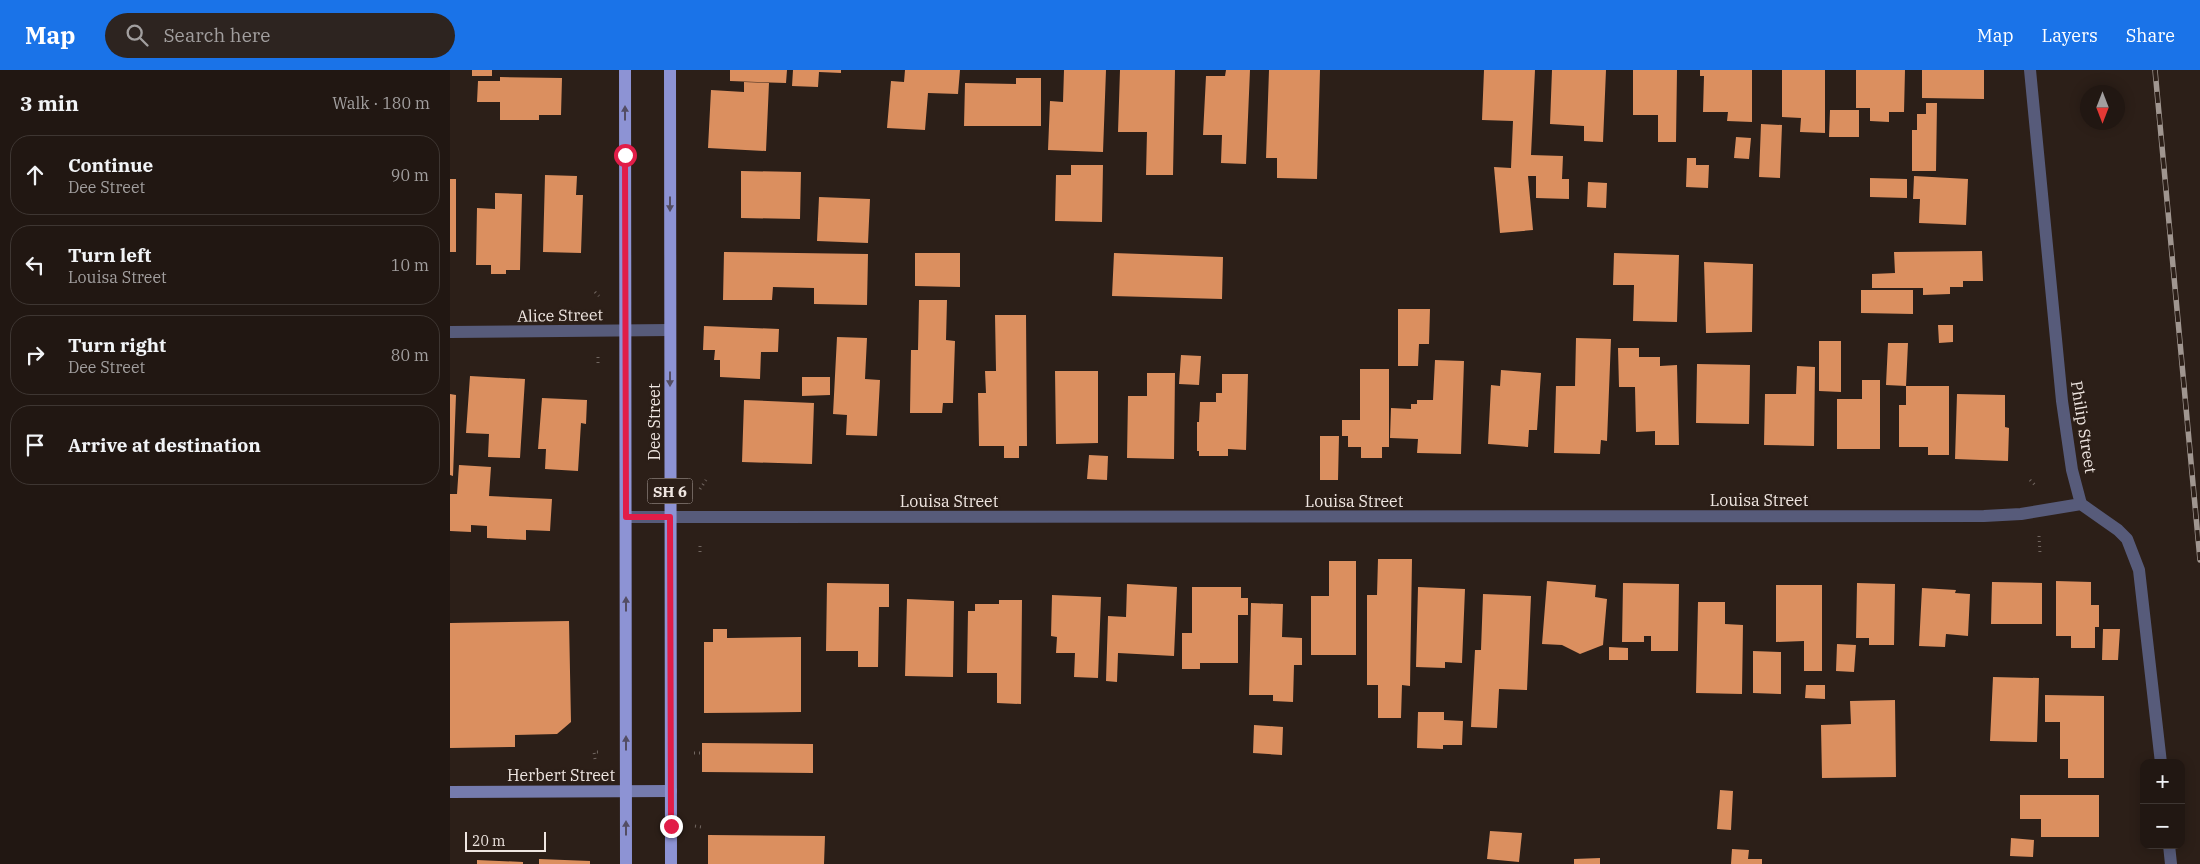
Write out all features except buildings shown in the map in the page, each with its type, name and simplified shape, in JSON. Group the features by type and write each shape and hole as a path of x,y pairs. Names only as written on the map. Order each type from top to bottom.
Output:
{"main road":[{"name":"Dee Street","path":"625,70 626,864"},
{"name":"Dee Street","path":"670,70 672,864"},
{"name":"Herbert Street","path":"450,792 671,791"}],"street":[{"name":"Philip Street","path":"2030,70 2062,401 2070,461 2081,504"},
{"name":"Alice Street","path":"450,332 670,330"},
{"name":"Louisa Street","path":"626,517 1974,516 2021,514 2081,504"},
{"path":"2081,504 2118,530 2127,540 2139,570 2161,759"},
{"path":"2169,849 2171,864"}],"path":[{"path":"595,292 600,296"},
{"path":"598,357 598,363"},
{"path":"700,489 706,480"},
{"path":"2030,480 2035,486"},
{"path":"2039,536 2040,552"},
{"path":"700,546 700,553"},
{"path":"595,759 594,752 600,752"},
{"path":"694,753 701,753"},
{"path":"695,826 701,826"}],"railway":[{"path":"2155,70 2200,560"}],"route":[{"path":"625,155 626,517 670,517 671,826"}]}
